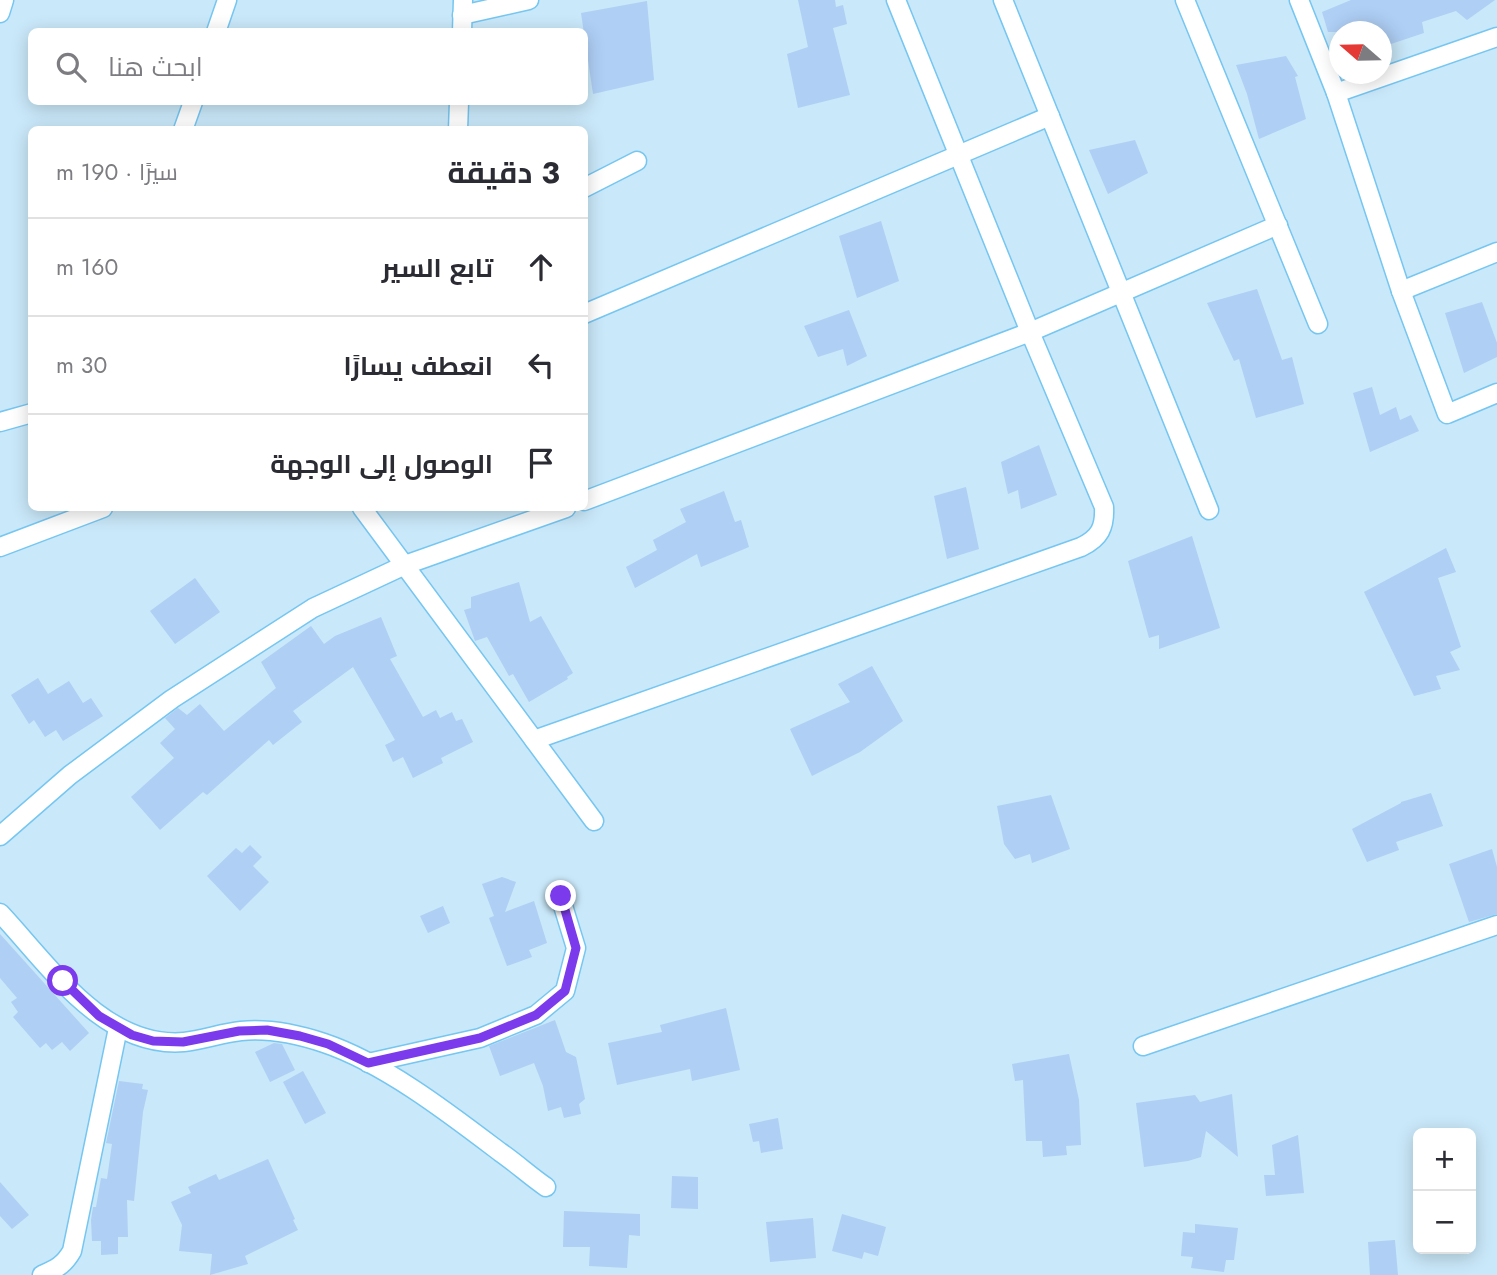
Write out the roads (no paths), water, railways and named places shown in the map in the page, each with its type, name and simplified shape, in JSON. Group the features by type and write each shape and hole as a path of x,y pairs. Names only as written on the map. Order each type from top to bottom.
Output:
{"street":[{"path":"0,13 4,0"},
{"path":"217,28 227,0"},
{"path":"462,15 529,0"},
{"path":"534,740 1055,556 1094,541 1101,532 1105,520 1104,507 896,0"},
{"path":"1003,0 1209,510"},
{"path":"1185,0 1318,324"},
{"path":"1299,0 1336,93 1401,291 1447,414 1497,393"},
{"path":"1336,93 1497,37"},
{"path":"184,126 192,105"},
{"path":"458,126 459,105"},
{"path":"588,312 1050,116"},
{"path":"588,186 637,160"},
{"path":"588,499 1030,332 1278,225"},
{"path":"1401,291 1497,252"},
{"path":"0,422 28,414"},
{"path":"0,547 95,511"},
{"path":"364,511 594,821"},
{"path":"0,836 70,775 172,699 313,608 405,565 558,511"},
{"path":"368,1063 480,1038 536,1015 565,991 576,948 561,896"},
{"path":"0,913 80,999 118,1028 153,1041 183,1042 239,1031 282,1032 328,1044 368,1063 454,1117 523,1172 547,1187"},
{"path":"1143,1045 1497,925"},
{"path":"42,1275 66,1262 72,1251 118,1028"}]}
